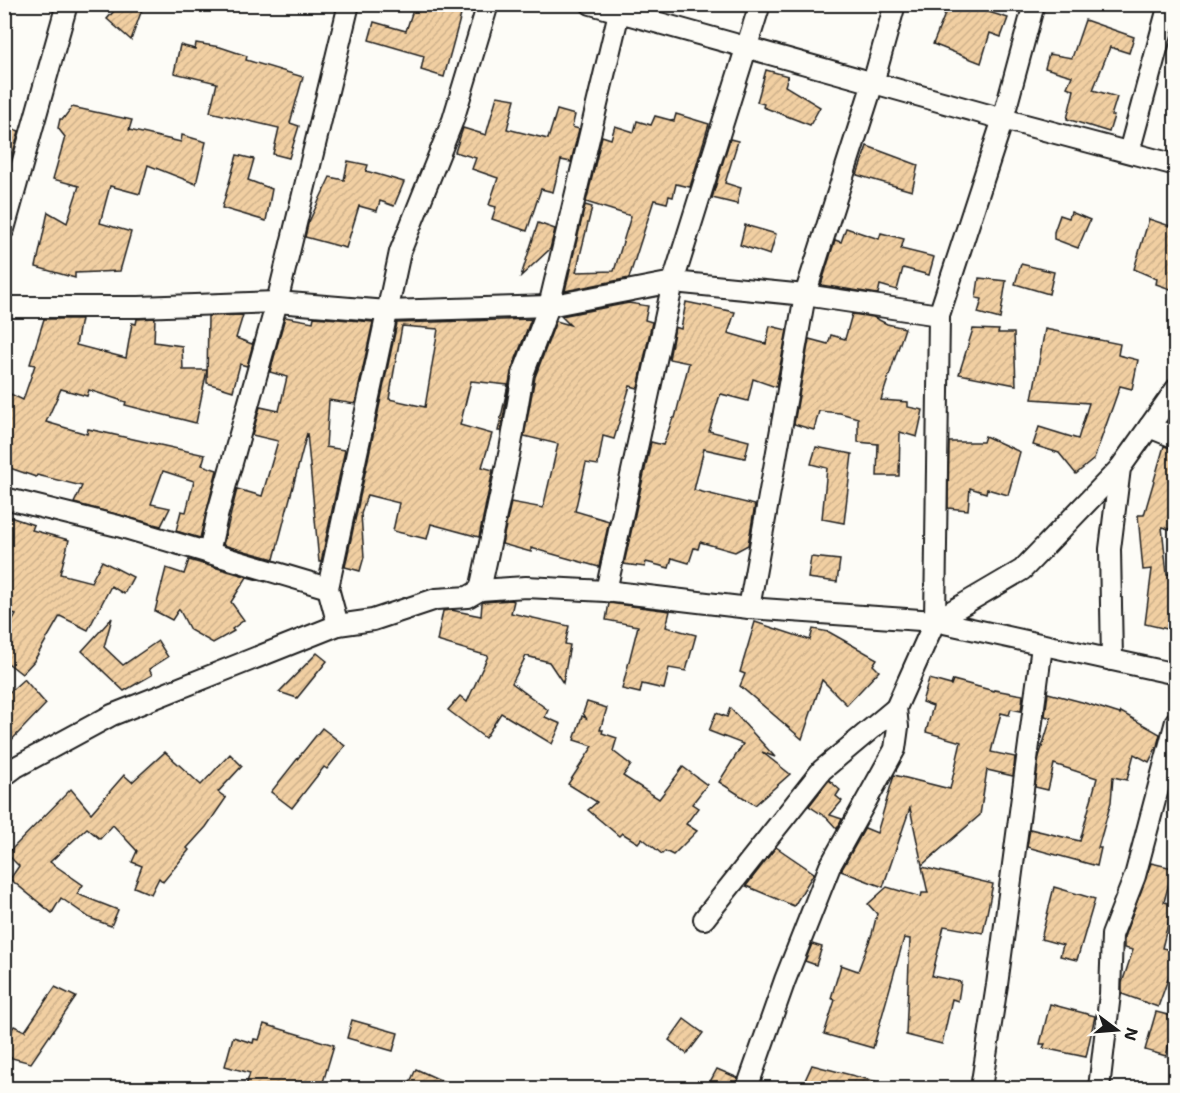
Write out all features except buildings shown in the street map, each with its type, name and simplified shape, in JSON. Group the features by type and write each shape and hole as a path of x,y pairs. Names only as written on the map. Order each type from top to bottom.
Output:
{"street":[{"path":"5,224 67,4"},
{"path":"209,554 217,516 277,302 349,4"},
{"path":"338,625 328,588 400,252 453,120 488,4"},
{"path":"591,4 620,8 747,48 1176,165"},
{"path":"606,591 673,282 760,4"},
{"path":"749,608 805,295 873,83 895,4"},
{"path":"704,919 822,770 896,708 935,621 939,315 1003,119 1034,4"},
{"path":"1129,152 1169,4"},
{"path":"480,590 510,450 523,374 549,306 620,8"},
{"path":"4,307 139,307 277,302 387,311 549,306 673,282 805,295 939,315"},
{"path":"935,621 1022,570 1120,468 1176,389"},
{"path":"1149,427 1176,438"},
{"path":"1112,660 1110,549 1120,468"},
{"path":"4,498 118,526 328,588"},
{"path":"4,777 16,767 112,715 338,625 373,620 436,598 468,597 480,590 526,587 606,591 749,608 935,621 1176,674"},
{"path":"981,1089 1042,646"},
{"path":"747,1089 785,980 830,866 895,749 898,727 896,708"},
{"path":"1099,1089 1110,994 1112,935 1135,876 1176,721"}]}
